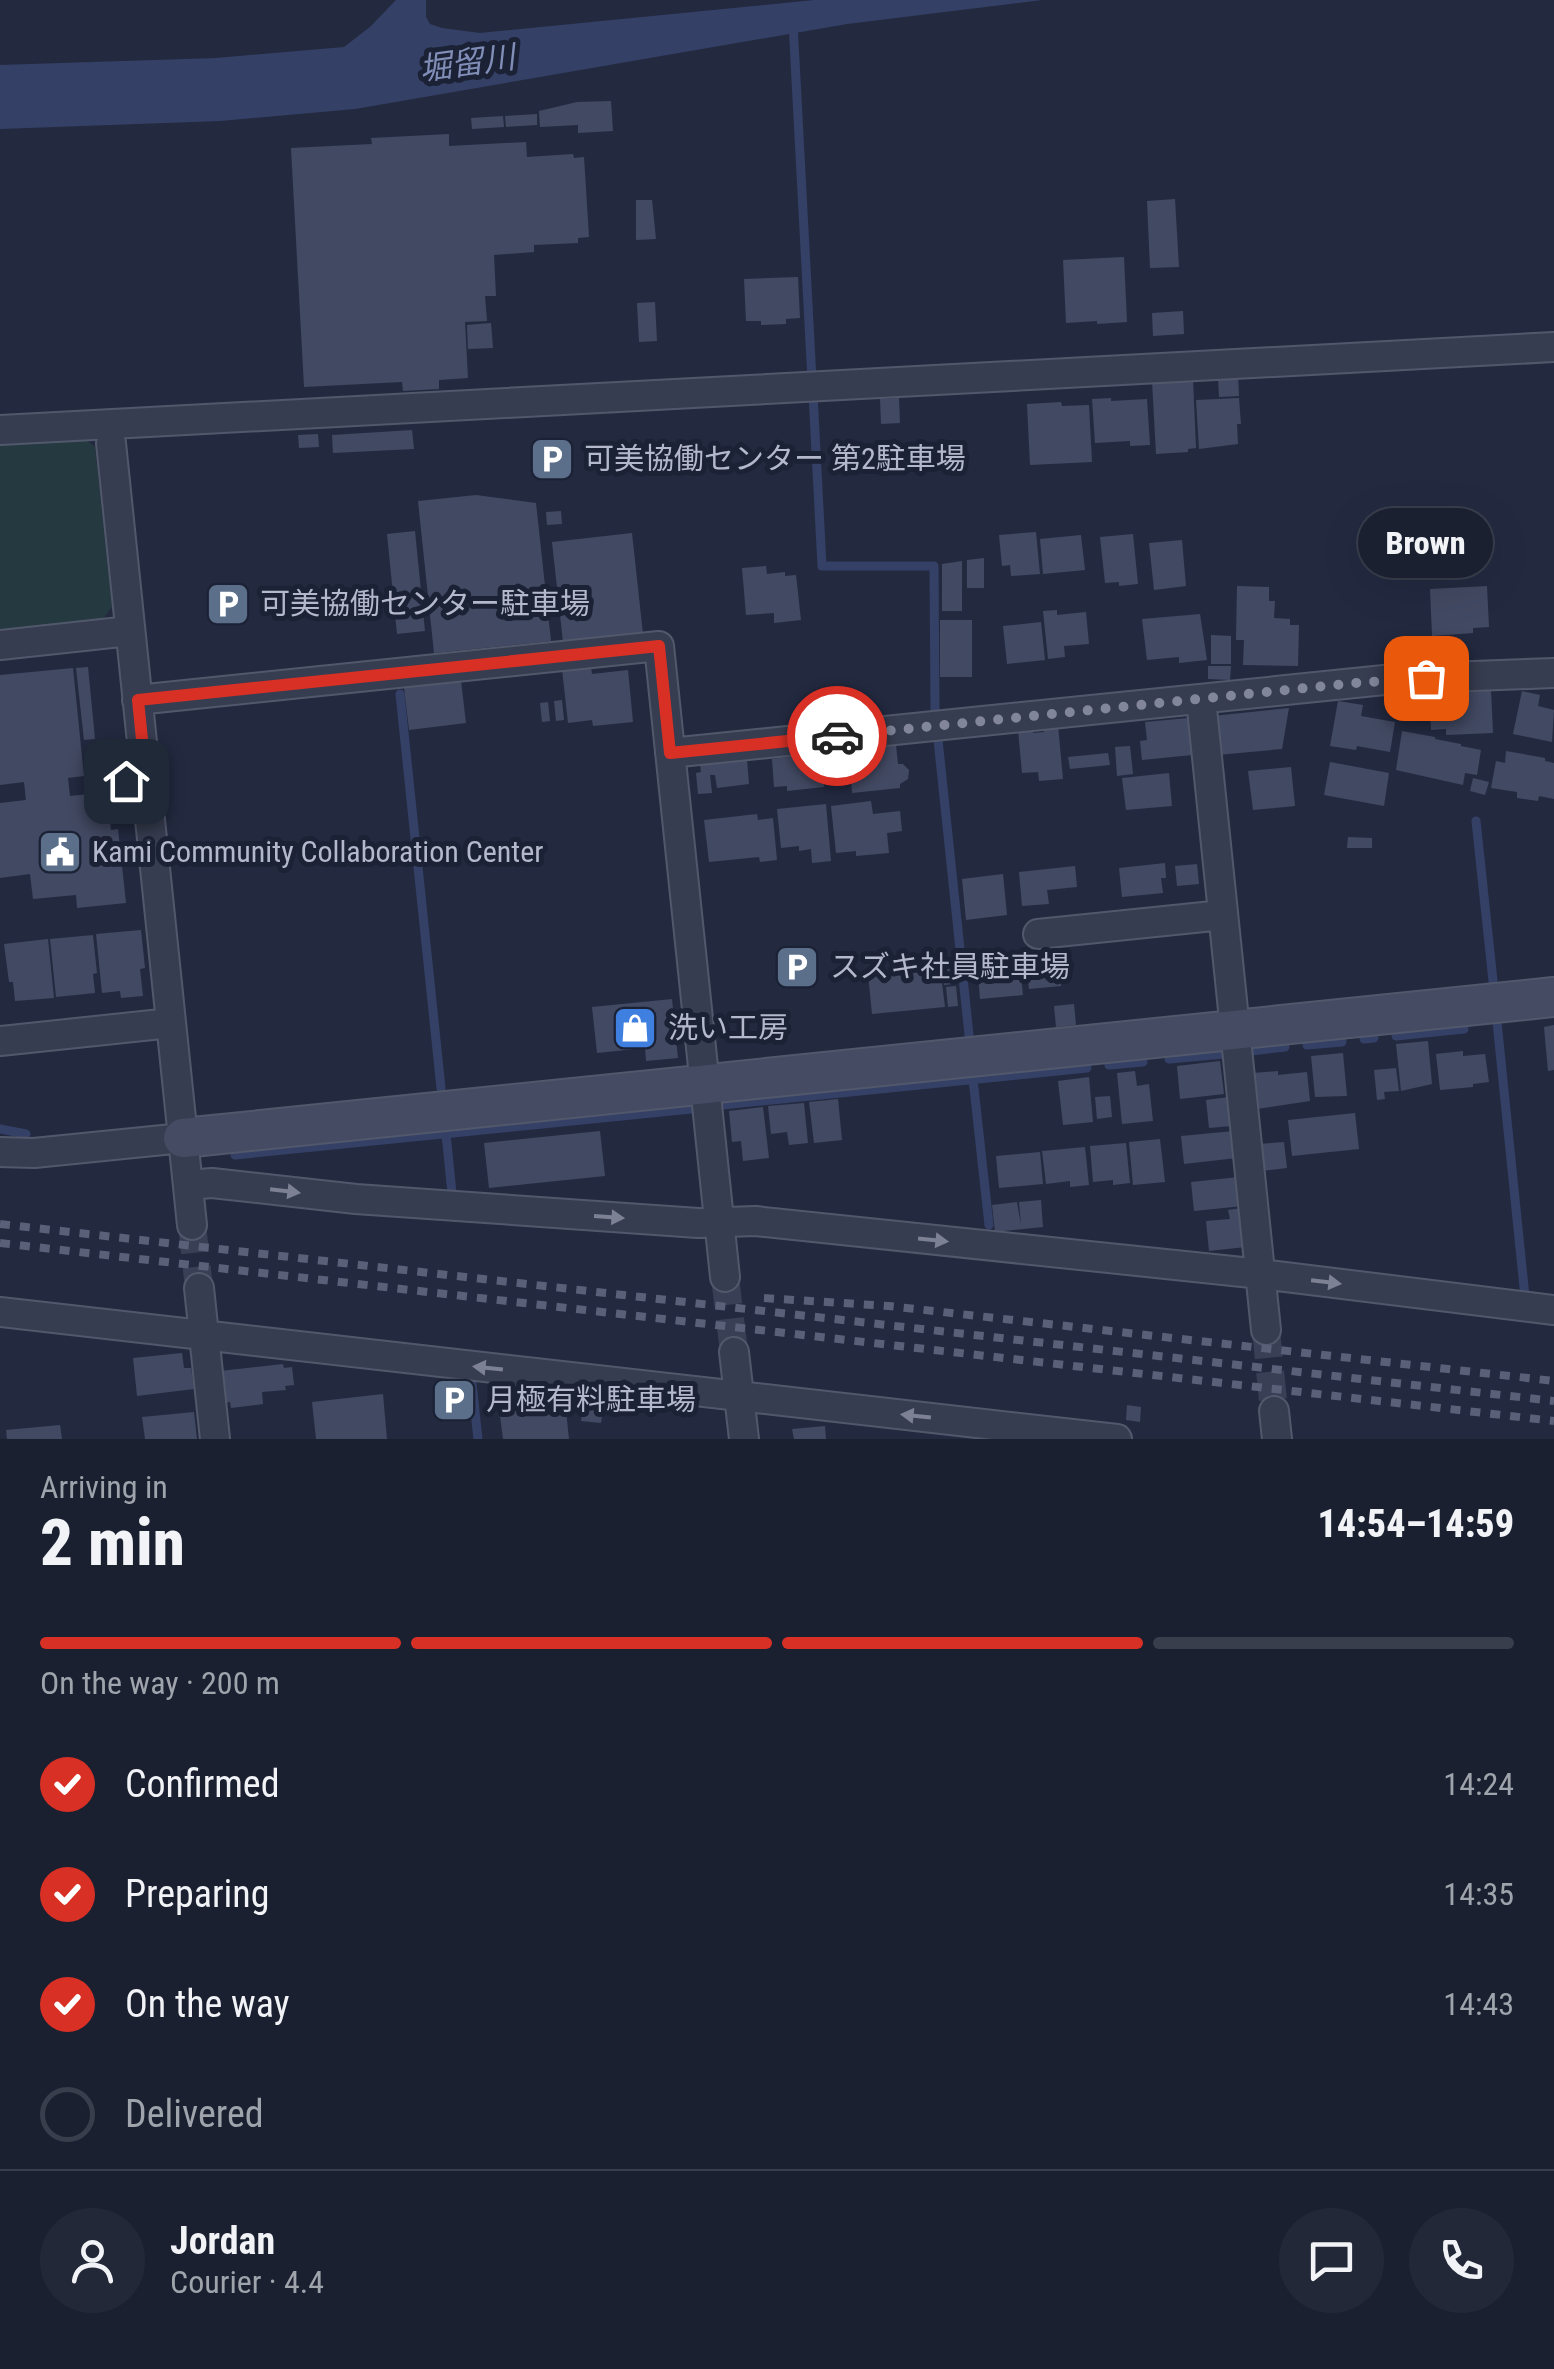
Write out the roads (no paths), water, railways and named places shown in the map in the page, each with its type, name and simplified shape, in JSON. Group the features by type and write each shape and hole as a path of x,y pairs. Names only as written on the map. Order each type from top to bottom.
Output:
{"street":[{"path":"0,430 1554,347"},
{"path":"111,442 192,1225"},
{"path":"0,645 130,631"},
{"path":"138,700 659,646 726,1277"},
{"path":"670,753 1394,679 1554,673"},
{"path":"1201,699 1266,1330"},
{"path":"1038,934 1223,915"},
{"path":"0,1152 34,1153 1554,997"},
{"path":"0,1041 171,1024"},
{"path":"188,1185 212,1182 356,1199 698,1223 755,1221 1260,1274 1554,1310"},
{"path":"200,1288 216,1439"},
{"path":"0,1312 1117,1439"},
{"path":"734,1352 744,1439"},
{"path":"1274,1410 1277,1439"}],"lane":[{"path":"94,784 146,779"}],"water":[{"name":"堀留川","path":"396,0 426,0 430,24 480,33 814,0 1042,0 847,24 355,109 220,121 0,129 0,65 216,58 344,47"}],"waterway":[{"path":"793,23 812,380"},
{"path":"813,394 822,566 934,566 935,712"},
{"path":"400,694 441,1088"},
{"path":"938,740 969,1035"},
{"path":"1476,821 1493,981"},
{"path":"1497,1022 1525,1297"},
{"path":"1396,1036 1464,1029"},
{"path":"1364,1039 1374,1038"},
{"path":"1307,1045 1342,1042"},
{"path":"1251,1051 1285,1047"},
{"path":"1169,1059 1224,1054"},
{"path":"1109,1065 1143,1062"},
{"path":"722,1105 1087,1068"},
{"path":"973,1079 989,1225"},
{"path":"235,1155 691,1109"},
{"path":"0,1129 26,1134"},
{"path":"446,1134 452,1193"},
{"path":"472,1384 478,1439"}],"tunnel":[{"path":"192,1225 199,1288"},
{"path":"725,1277 734,1352"},
{"path":"1266,1330 1274,1411"}],"railway":[{"path":"0,1224 1554,1401"},
{"path":"0,1243 1554,1421"},
{"path":"764,1298 889,1306 1554,1381"}],"place":[{"name":"可美協働センター 第2駐車場","path":"552,459"},
{"name":"可美協働センター駐車場","path":"228,604"},
{"name":"Brown","path":"1426,678"},
{"name":"Kami Community Collaboration Center","path":"60,852"},
{"name":"スズキ社員駐車場","path":"797,967"},
{"name":"洗い工房","path":"635,1028"},
{"name":"月極有料駐車場","path":"454,1400"}]}
